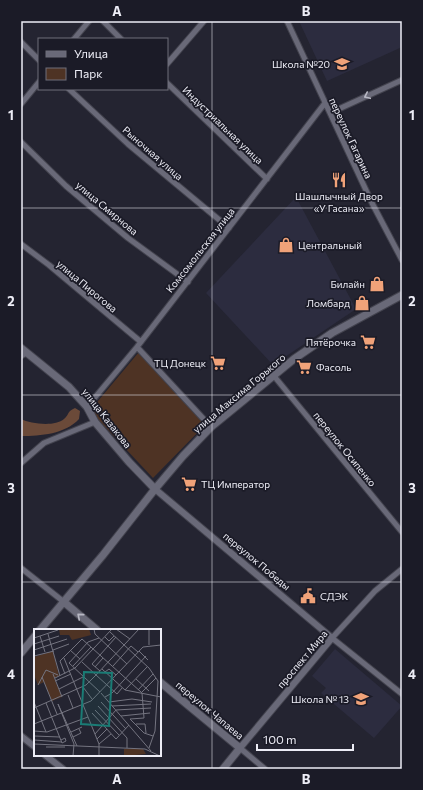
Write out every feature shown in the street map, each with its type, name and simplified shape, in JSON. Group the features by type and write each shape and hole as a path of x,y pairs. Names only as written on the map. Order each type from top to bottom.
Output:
{"main road":[{"name":"улица Максима Горького","path":"41,629 103,555 155,488 211,427 294,359 332,333 402,296"},
{"name":"улица Казакова","path":"23,352 69,387 87,407 95,422 129,462 155,488"},
{"path":"64,602 96,629"},
{"path":"21,653 34,637"},
{"name":"переулок Чапаева","path":"161,683 240,748"},
{"name":"проспект Мира","path":"223,769 240,748"}],"street":[{"path":"75,38 89,21"},
{"path":"103,21 120,38"},
{"path":"168,63 204,21"},
{"name":"переулок Гагарина","path":"287,21 372,203 402,260"},
{"path":"21,42 38,59"},
{"path":"330,113 402,80"},
{"path":"21,104 38,83"},
{"name":"Индустриальная улица","path":"168,84 267,179"},
{"name":"Рыночная улица","path":"70,90 128,144 229,228"},
{"name":"Комсомольская улица","path":"87,407 137,348 325,103"},
{"name":"улица Смирнова","path":"21,142 66,186 122,233 188,282"},
{"name":"улица Пирогова","path":"21,244 49,265 141,342"},
{"path":"137,348 211,427"},
{"name":"переулок Осипенко","path":"274,376 402,532"},
{"path":"21,463 44,443 95,422"},
{"name":"переулок Победы","path":"155,488 332,638 402,694"},
{"path":"21,568 64,602"},
{"name":"проспект Мира","path":"240,748 332,638 375,591 402,569"},
{"path":"21,736 34,746"},
{"name":"переулок Чапаева","path":"240,748 266,769"},
{"path":"46,756 63,769"}],"shaded area":[{"name":"Школа №20","path":"299,21 402,21 402,47 327,81"},
{"name":"Центральный","path":"296,197 356,309 273,365 206,293"},
{"path":"75,408 80,411 79,419 67,428 44,435 21,436 21,419 43,424 60,422 70,411"},
{"name":"Школа № 13","path":"335,649 402,706 374,738 321,693 326,688 312,676"}],"green space":[{"path":"139,352 205,425 153,478 94,415 93,407"}],"place":[{"name":"Школа №20","path":"342,64"},
{"name":"Шашлычный Двор «У Гасана»","path":"339,180"},
{"name":"Центральный","path":"286,245"},
{"name":"Билайн","path":"377,284"},
{"name":"Ломбард","path":"362,303"},
{"name":"Пятёрочка","path":"368,342"},
{"name":"ТЦ Донецк","path":"218,363"},
{"name":"Фасоль","path":"304,367"},
{"name":"ТЦ Император","path":"189,484"},
{"name":"СДЭК","path":"308,596"},
{"name":"Школа № 13","path":"361,699"}]}
